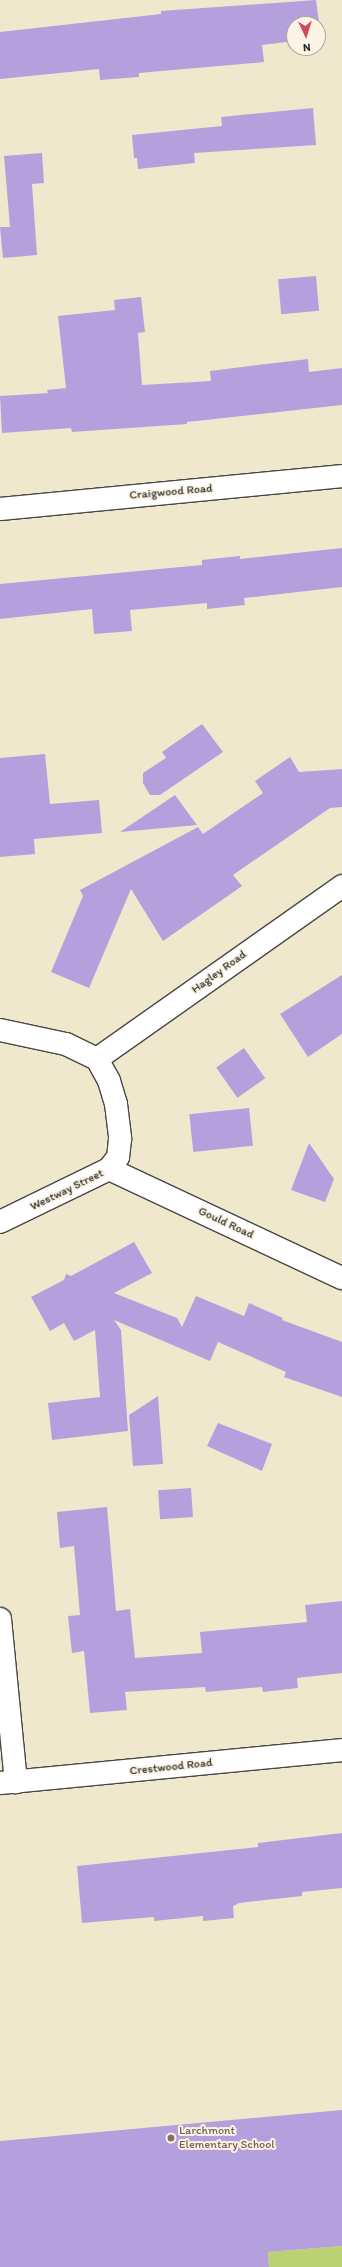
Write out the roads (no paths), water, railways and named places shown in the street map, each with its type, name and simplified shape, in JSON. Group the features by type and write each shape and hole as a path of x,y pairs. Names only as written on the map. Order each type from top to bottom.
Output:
{"street":[{"name":"Craigwood Road","path":"0,509 342,476"},
{"name":"Hagley Road","path":"97,1059 342,886"},
{"path":"0,1030 66,1044 97,1059"},
{"name":"Westway Street","path":"0,1222 109,1169 118,1157 120,1139 116,1104 109,1081 97,1059"},
{"name":"Gould Road","path":"109,1169 342,1278"},
{"path":"0,1619 8,1783"},
{"name":"Crestwood Road","path":"8,1783 342,1750"}],"place":[{"name":"Larchmont Elementary School","path":"171,2138"}]}
